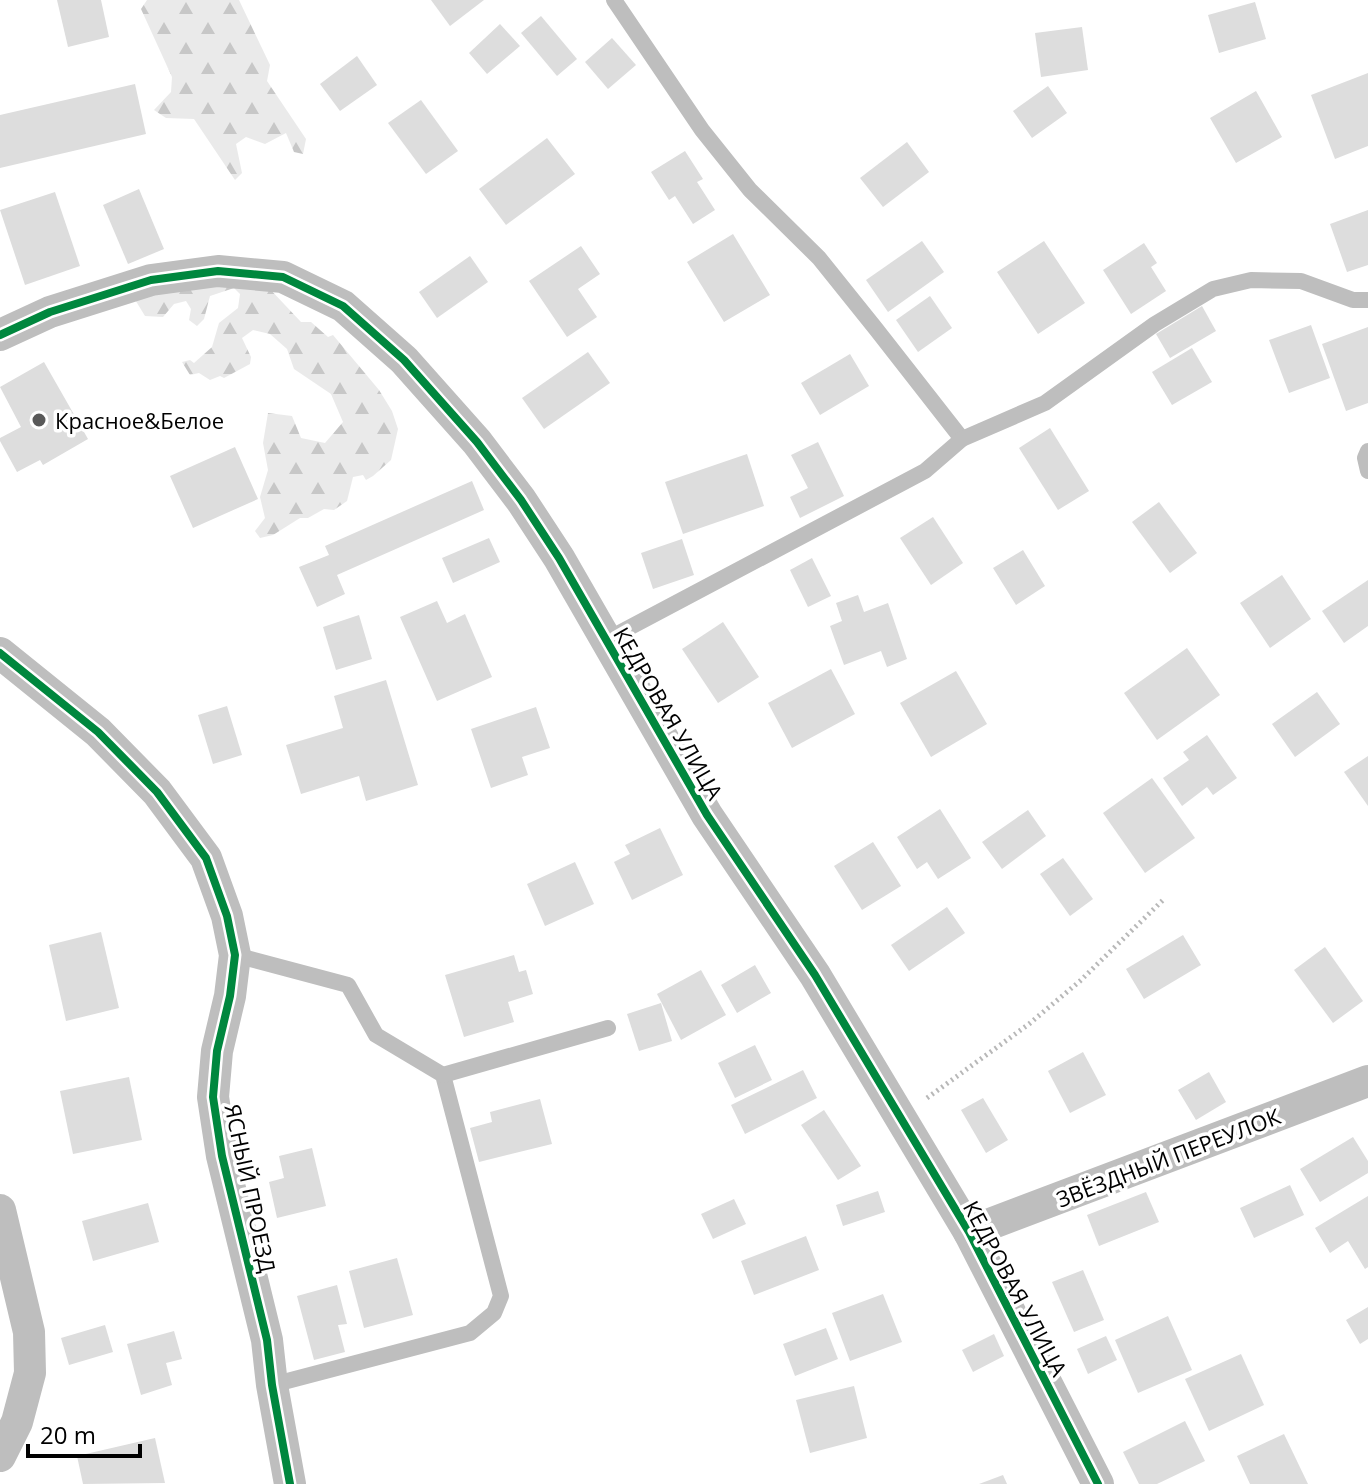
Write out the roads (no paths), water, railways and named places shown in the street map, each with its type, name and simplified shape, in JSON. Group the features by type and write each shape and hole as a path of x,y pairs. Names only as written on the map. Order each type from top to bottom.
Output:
{"street":[{"name":"КЕДРОВАЯ УЛИЦА","path":"0,335 50,312 151,280 218,271 283,277 343,306 404,360 477,442 521,500 559,558 707,815 815,975 969,1232 1098,1484"},
{"name":"ЯСНЫЙ ПРОЕЗД","path":"0,653 98,732 157,792 206,858 227,916 235,955 230,996 217,1051 213,1097 222,1156 267,1340 290,1484"},
{"name":"ЗВЁЗДНЫЙ ПЕРЕУЛОК","path":"969,1232 1368,1081"},
{"path":"0,1210 29,1332 30,1373 17,1422 0,1456"}],"lane":[{"path":"614,0 711,142 750,190 819,258 962,439"},
{"path":"606,640 925,471 962,439 1045,403 1155,324 1213,289 1251,280 1301,281 1353,300 1368,300"},
{"path":"1368,451 1365,458 1368,471"},
{"path":"235,955 348,985 376,1035 443,1075 501,1296 494,1313 470,1333 272,1385"},
{"path":"443,1075 608,1028"}],"place":[{"name":"Красное&Белое","path":"39,420"}]}
